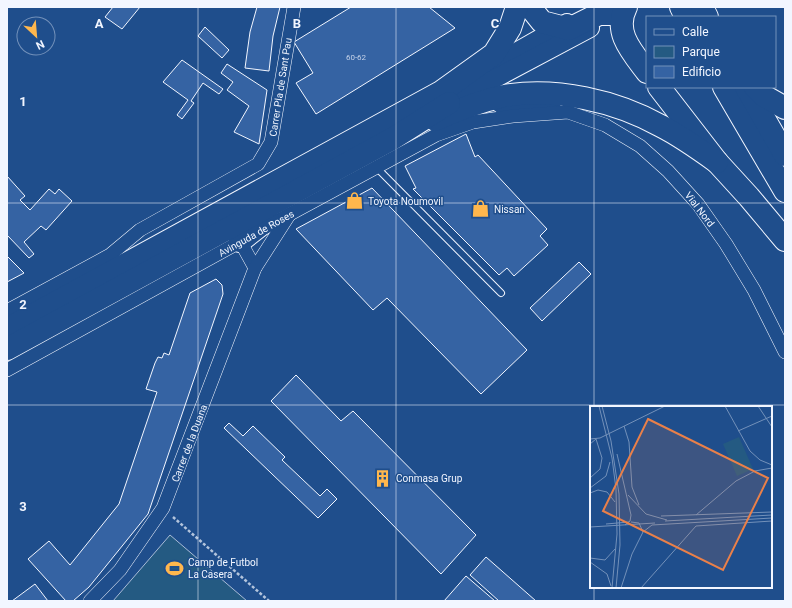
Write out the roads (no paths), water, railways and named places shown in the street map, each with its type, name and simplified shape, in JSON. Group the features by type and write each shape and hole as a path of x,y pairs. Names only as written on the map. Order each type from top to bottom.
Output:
{"highway":[{"path":"392,139 445,97 494,54 510,28 517,7"},
{"path":"530,7 542,22 570,29 600,14 623,9 621,23 623,36 632,52 646,71"},
{"path":"688,11 704,16"},
{"path":"660,88 717,162 785,240"},
{"path":"725,88 785,191"},
{"path":"747,88 785,155"},
{"path":"755,88 764,96 785,108"},
{"path":"7,349 392,139 453,112 505,96 536,94 556,95 595,101 643,117 686,140 717,162"},
{"path":"7,329 340,147 445,97"},
{"path":"110,255 284,161 340,147"},
{"path":"240,241 311,184"}],"main road":[{"path":"445,97 466,81 595,7"},
{"path":"445,97 623,9"}],"street":[{"name":"Carrer Pla de Sant Pau","path":"110,255 140,230 258,164 271,142 294,7"},
{"name":"Vial Nord","path":"417,128 441,125 481,109 497,106 539,106 568,112 605,125 640,146 668,171 698,204 726,244 754,290 785,352"},
{"name":"Vial Nord","path":"513,116 568,112"},
{"name":"Avinguda de Roses","path":"7,370 291,213 436,135 473,122 513,116"},
{"name":"Carrer de la Duana","path":"90,601 120,570 163,508 255,268 291,213"},
{"path":"240,241 255,268"},
{"path":"7,311 110,255"}],"lane":[{"path":"377,168 502,293"}],"place":[{"name":"Toyota Noumovil","path":"355,201"},
{"name":"Nissan","path":"481,209"},
{"name":"Conmasa Grup","path":"383,478"},
{"name":"Camp de Futbol La Casera","path":"175,568"}]}
